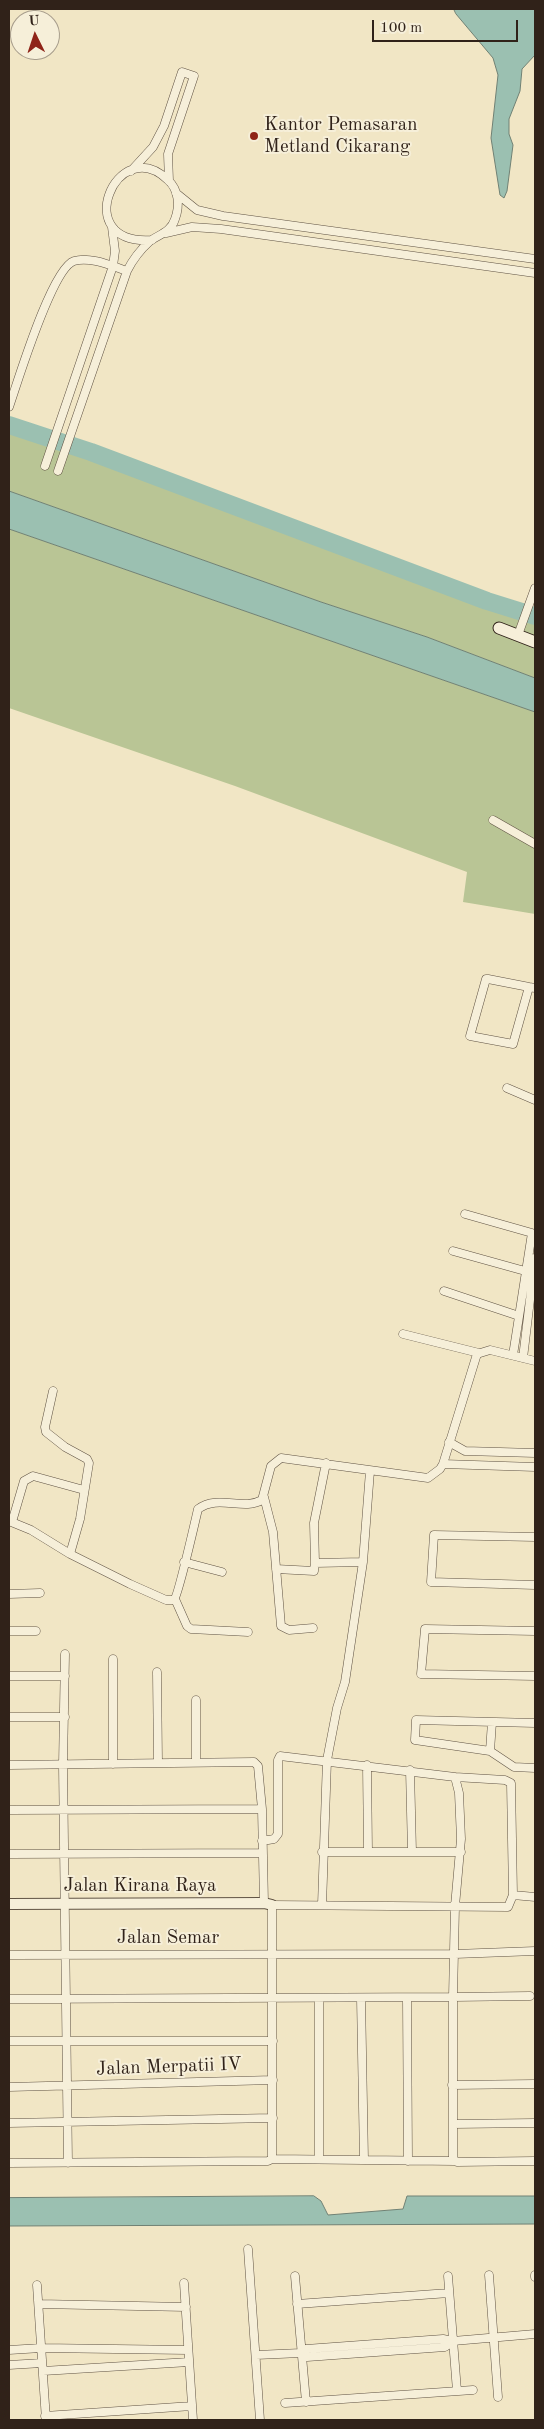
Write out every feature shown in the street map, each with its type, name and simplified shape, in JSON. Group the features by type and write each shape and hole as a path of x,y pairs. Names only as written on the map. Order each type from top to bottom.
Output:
{"main road":[{"path":"500,628 518,635 534,638"}],"street":[{"path":"131,171 152,147 164,126 182,72 194,76 168,154 169,181"},
{"path":"45,466 113,266 116,251 112,227 106,208 110,188 119,177 131,171 145,169 158,173 169,181 176,193 197,210 223,216 535,259"},
{"path":"166,233 175,221 178,207 176,193"},
{"path":"58,471 127,271 134,258 152,240 166,233 192,226 221,229 535,273"},
{"path":"112,227 123,236 137,241 152,240"},
{"path":"9,406 52,288 63,268 73,261 86,260 127,271"},
{"path":"518,635 535,588"},
{"path":"493,820 535,844"},
{"path":"486,980 532,988 513,1044 470,1036 486,980"},
{"path":"507,1088 535,1100"},
{"path":"465,1214 532,1233 513,1355"},
{"path":"453,1251 526,1272"},
{"path":"523,1358 535,1258"},
{"path":"444,1291 520,1316"},
{"path":"403,1334 479,1353 490,1350 535,1361"},
{"path":"313,1628 289,1630 281,1626 273,1532 264,1497 271,1466 278,1459 326,1463 370,1472 422,1479 430,1476 443,1464 475,1357 479,1353"},
{"path":"53,1391 45,1430 53,1439 87,1459 89,1463 80,1519 70,1554"},
{"path":"449,1442 465,1451 535,1453"},
{"path":"276,1569 314,1571 314,1523 326,1463"},
{"path":"443,1464 535,1467"},
{"path":"322,1905 326,1760 336,1708 345,1682 363,1562 370,1472"},
{"path":"84,1490 33,1476 28,1477 24,1481 10,1521 30,1530 70,1554 157,1596 168,1600 176,1599"},
{"path":"248,1632 191,1629 187,1626 176,1599 198,1509 218,1502 256,1504 264,1497"},
{"path":"535,1537 434,1536 431,1582 535,1585"},
{"path":"184,1562 222,1572"},
{"path":"314,1564 363,1562"},
{"path":"9,1594 40,1593"},
{"path":"535,1631 425,1629 421,1674 535,1676"},
{"path":"9,1631 36,1631"},
{"path":"65,1654 63,1764 66,1904 64,1954 68,2163"},
{"path":"113,1659 114,1764"},
{"path":"157,1672 158,1763"},
{"path":"9,1676 65,1676"},
{"path":"196,1700 196,1762"},
{"path":"9,1718 65,1716"},
{"path":"535,1723 416,1720 415,1740 490,1751 514,1767 535,1768"},
{"path":"490,1751 492,1722"},
{"path":"262,1841 274,1839 278,1834 278,1760 280,1756 410,1770 455,1777 505,1780 511,1783 513,1895 511,1904 507,1908 268,1904"},
{"path":"9,1765 254,1762 258,1766 262,1808 262,1853 272,1955 272,2159"},
{"path":"367,1765 368,1852"},
{"path":"410,1770 412,1852"},
{"path":"455,1777 459,1793 460,1852 455,1906 453,1997 452,2085 453,2159 455,2161"},
{"path":"9,1810 262,1808"},
{"path":"322,1852 460,1852"},
{"path":"9,1854 262,1853"},
{"path":"513,1895 535,1897"},
{"name":"Jalan Kirana Raya","path":"9,1904 268,1904"},
{"name":"Jalan Semar","path":"9,1955 455,1954 535,1951"},
{"path":"9,2000 530,1996"},
{"path":"319,1998 319,2160"},
{"path":"362,1998 364,2160"},
{"path":"407,1998 408,2160"},
{"path":"9,2041 273,2041"},
{"name":"Jalan Merpatii IV","path":"9,2087 273,2080"},
{"path":"452,2085 535,2084"},
{"path":"9,2123 273,2118"},
{"path":"453,2124 535,2123"},
{"path":"9,2163 268,2161 272,2159 535,2162"},
{"path":"248,2249 260,2420"},
{"path":"490,2275 498,2397"},
{"path":"295,2276 306,2402"},
{"path":"448,2276 457,2391"},
{"path":"184,2283 193,2420"},
{"path":"37,2285 46,2418 192,2406"},
{"path":"297,2304 449,2293"},
{"path":"39,2304 186,2306"},
{"path":"256,2355 301,2353 307,2357 445,2347 454,2341 535,2334"},
{"path":"9,2350 41,2348 188,2350"},
{"path":"9,2365 42,2367 189,2362"},
{"path":"285,2403 473,2390"}],"shaded area":[{"path":"454,9 535,9 535,55 522,69 520,91 509,119 509,134 513,145 507,191 504,198 500,195 491,138 498,75 493,58 456,14"},
{"path":"9,427 535,616 535,678 427,637 321,602 9,491"},
{"path":"9,491 321,602 427,637 535,678 535,712 9,529"},
{"path":"9,529 535,712 535,914 463,902 467,872 235,786 9,708"},
{"path":"314,2196 321,2201 328,2215 403,2209 407,2196 535,2196 535,2224 9,2226 9,2198"}],"waterway":[{"path":"9,425 91,452 487,601 535,616"}],"place":[{"name":"Kantor Pemasaran Metland Cikarang","path":"254,136"}]}
